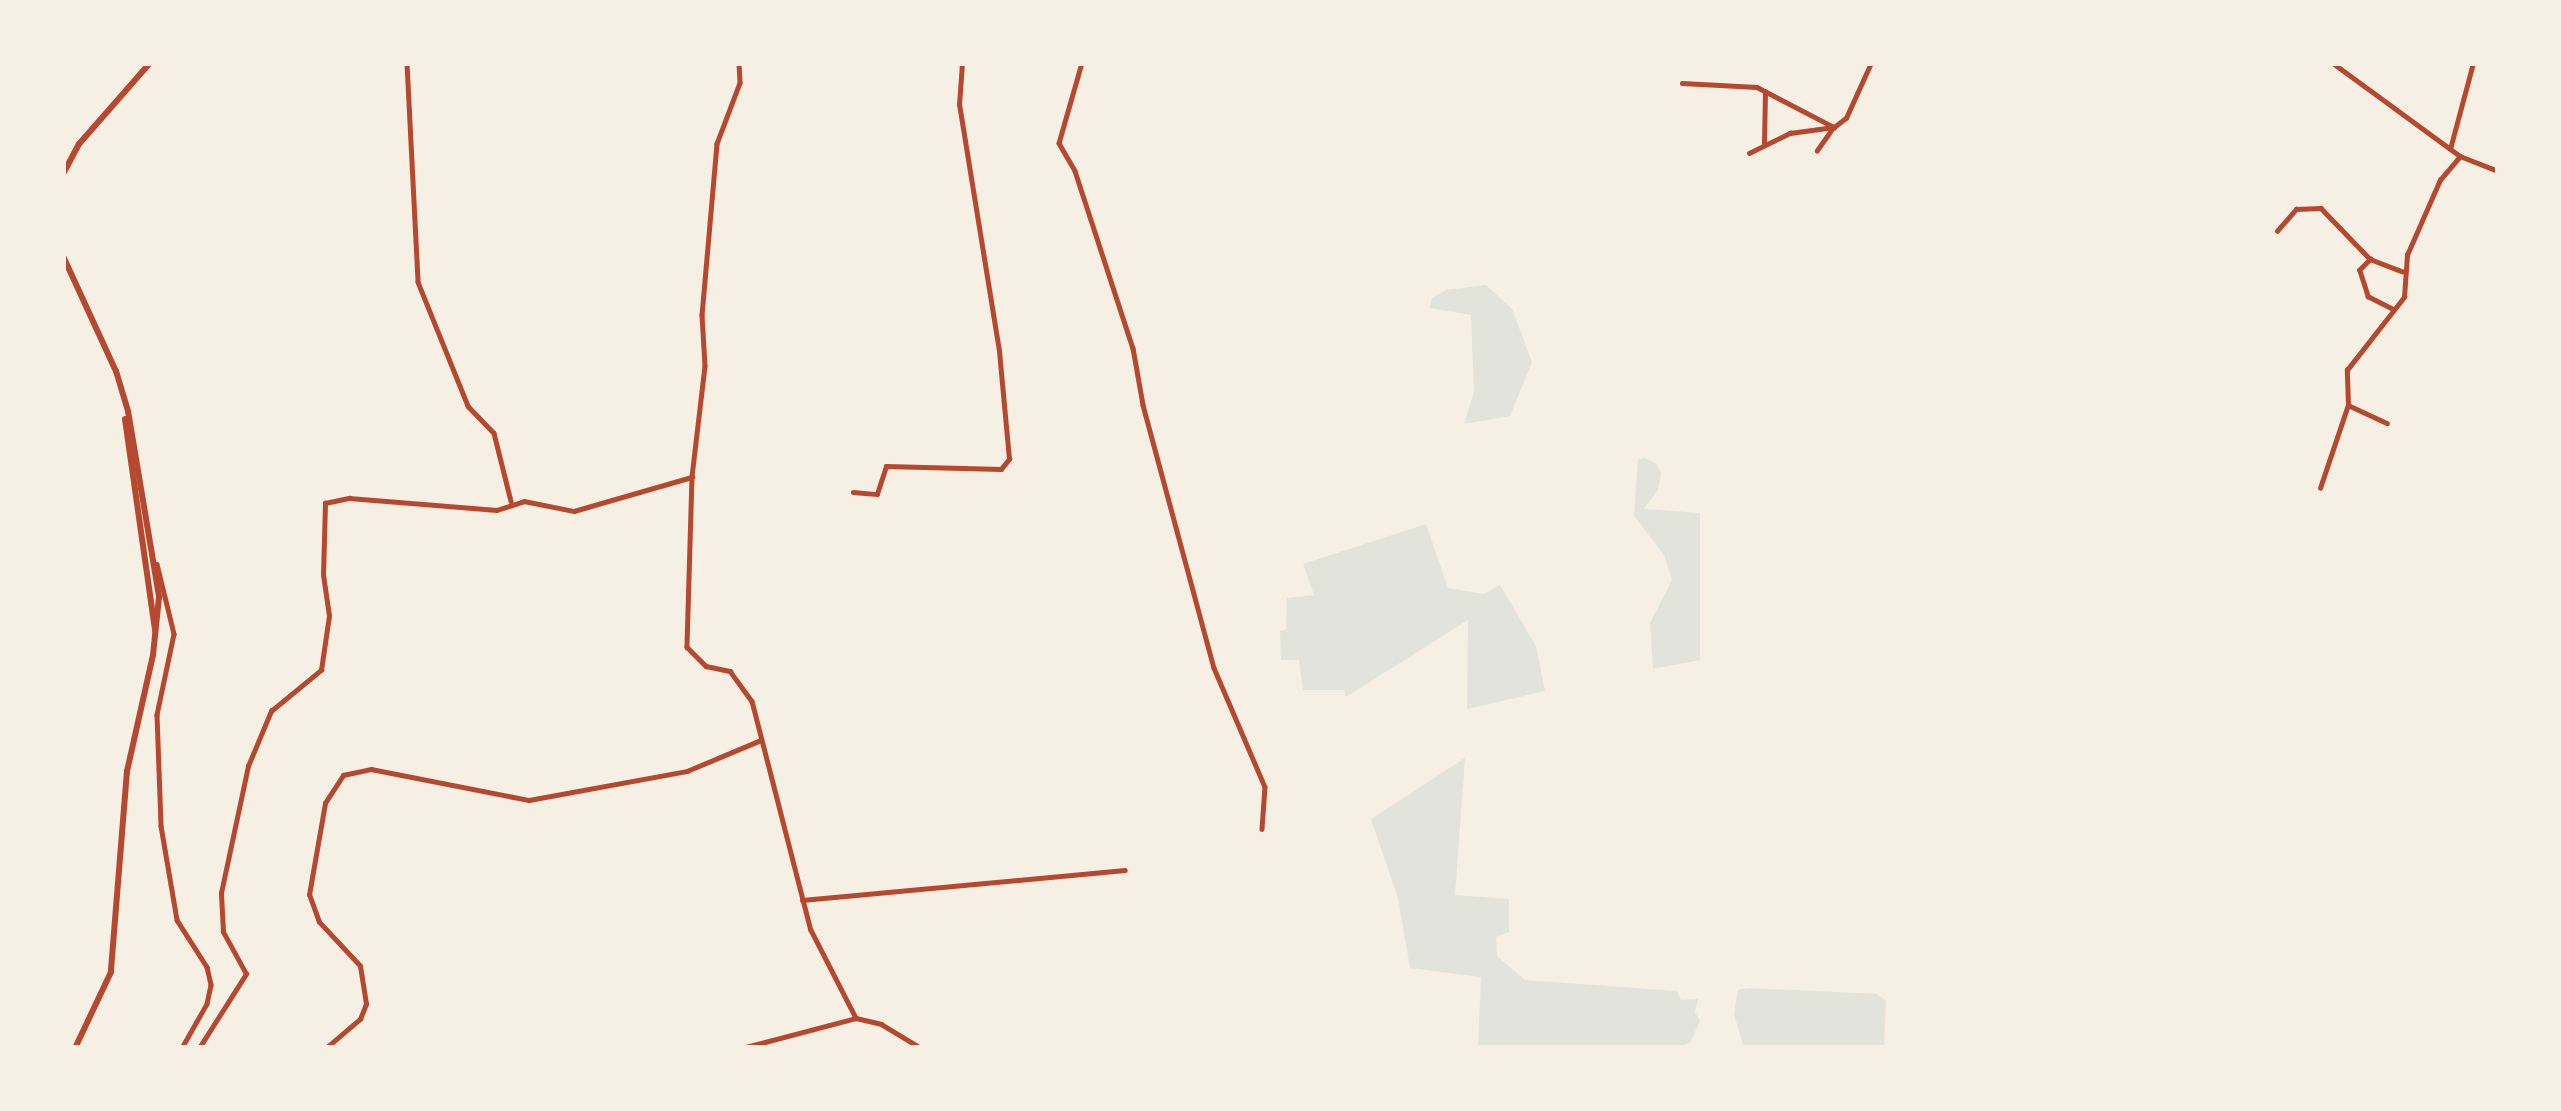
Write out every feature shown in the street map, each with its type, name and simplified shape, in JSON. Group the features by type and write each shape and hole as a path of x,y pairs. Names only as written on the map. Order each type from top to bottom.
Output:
{"main road":[{"path":"63,174 79,143 150,63"},
{"path":"63,256 121,392 157,564 156,632 127,771 111,972 75,1048"},
{"path":"121,392 156,632"}],"street":[{"path":"407,63 418,282 468,406 494,433 511,501"},
{"path":"739,63 740,83 717,144 702,315 704,387 692,477 687,646 706,665 730,671 752,701 802,901 856,1018"},
{"path":"853,492 877,494 886,466 1001,469 1009,459 990,287 959,105 962,63"},
{"path":"1082,63 1059,143 1075,170 1133,348 1143,406 1214,668 1264,787 1262,829"},
{"path":"1817,151 1846,118 1870,63"},
{"path":"2333,63 2460,156 2498,171"},
{"path":"2450,149 2473,63"},
{"path":"1682,83 1765,92 1834,127"},
{"path":"1764,143 1765,92"},
{"path":"1749,153 1790,133 1834,127"},
{"path":"2320,488 2348,404 2344,386 2353,357 2406,290 2402,271 2440,180 2460,156"},
{"path":"2277,231 2296,209 2321,208 2370,259 2402,271"},
{"path":"2370,259 2359,270 2364,288 2373,301 2392,309"},
{"path":"2348,404 2386,423"},
{"path":"200,1048 246,974 223,932 221,893 248,766 265,722 321,670 329,616 323,574 323,508 330,499 497,511 511,501 574,512 692,477"},
{"path":"157,564 173,642 157,715 161,826 177,920 207,967 212,985 207,1004 182,1048"},
{"path":"157,620 170,623"},
{"path":"156,632 173,642"},
{"path":"326,1048 360,1019 366,1004 360,966 319,922 310,895 325,803 343,775 371,769 530,800 688,771 761,740"},
{"path":"802,901 1125,870"},
{"path":"742,1048 856,1018 881,1024 921,1048"}],"shaded area":[{"path":"1486,285 1512,309 1532,362 1510,416 1464,424 1474,392 1471,315 1430,308 1432,298 1446,290"},
{"path":"1638,459 1657,464 1661,474 1658,490 1644,509 1700,513 1700,660 1653,669 1650,623 1672,580 1664,555 1634,516"},
{"path":"1426,524 1448,588 1484,594 1500,585 1536,646 1545,691 1467,709 1468,620 1346,697 1344,690 1303,690 1299,660 1281,660 1280,631 1286,629 1287,598 1314,595 1303,564"},
{"path":"1465,758 1455,895 1509,899 1509,932 1496,937 1497,956 1525,980 1677,991 1681,1000 1698,999 1695,1012 1700,1021 1690,1043 1674,1048 1478,1048 1481,977 1410,968 1398,898 1371,819"},
{"path":"1738,990 1877,994 1886,1001 1884,1048 1744,1048 1734,1014"}]}
